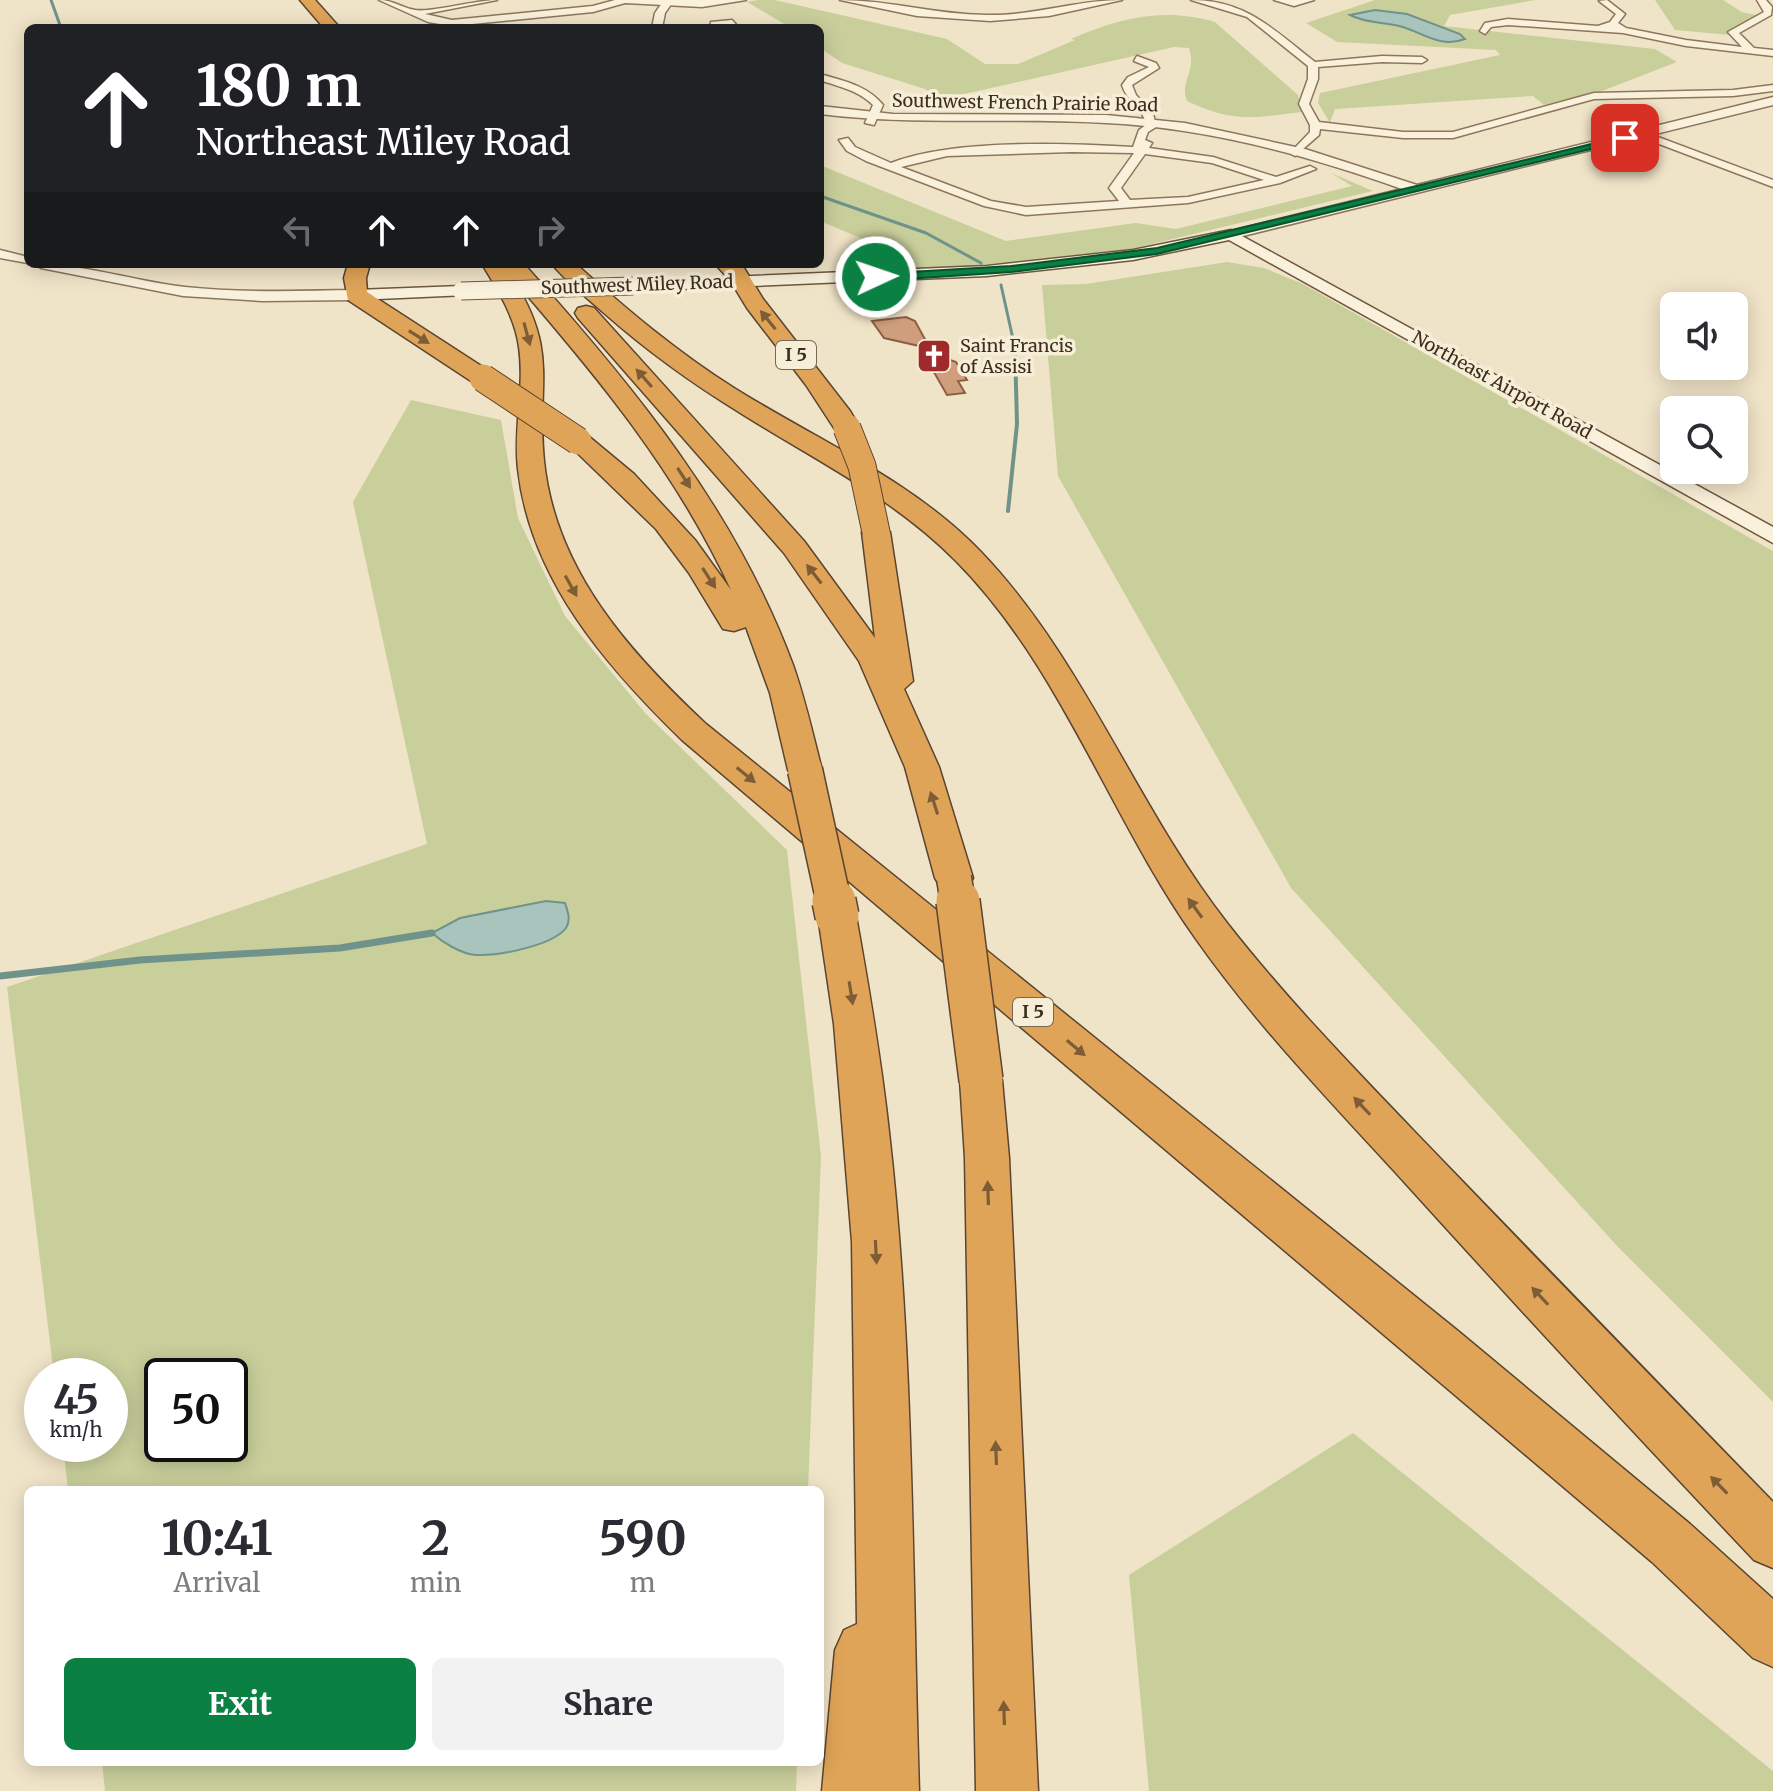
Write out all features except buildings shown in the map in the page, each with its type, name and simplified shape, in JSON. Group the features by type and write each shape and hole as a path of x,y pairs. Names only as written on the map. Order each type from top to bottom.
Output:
{"highway":[{"path":"309,2 328,24"},
{"path":"358,268 356,295 578,441 635,489 695,557 739,631 766,695 795,732"},
{"name":"I 5","path":"495,268 512,296 529,337 532,358 532,473 548,537 571,587 617,655 694,732 1440,1348 1671,1543 1773,1638"},
{"path":"515,268 624,395 690,488 733,567 763,634 786,693 805,770 854,1009 873,1187 888,1791"},
{"name":"I 5","path":"546,268 802,558 875,660 905,727 937,814 954,878 966,950 987,1158 1007,1791"},
{"path":"568,268 676,360 724,393 898,497 968,556 1011,604 1043,650 1157,852 1190,902 1252,984 1474,1226 1773,1541"},
{"name":"I 5","path":"730,268 745,282 752,300 817,382 847,428 862,466 876,532 890,647 905,727"},
{"path":"853,1791 881,1440"}],"main road":[{"path":"1157,251 1231,235"},
{"name":"Northeast Airport Road","path":"1231,235 1769,530"},
{"path":"1157,251 1223,252 1283,263"},
{"name":"Southwest Miley Road","path":"356,295 987,271 1157,251"}],"street":[{"path":"383,0 437,22 467,23 593,9 621,0 702,4 742,0"},
{"path":"412,14 493,0"},
{"path":"844,0 908,13 972,18 1039,15 1118,0"},
{"path":"1195,0 1250,15 1313,65 1382,59 1422,60"},
{"path":"1278,0 1294,3 1310,0"},
{"path":"1751,50 1733,32 1768,13 1768,7 1761,0"},
{"path":"1603,1 1621,14 1618,27"},
{"path":"648,24 662,2"},
{"path":"658,24 662,2"},
{"path":"702,4 716,24"},
{"path":"1485,31 1488,25 1501,22 1618,27 1686,43 1773,53"},
{"path":"1128,206 1115,188 1140,151 1147,146 1152,125 1147,109 1128,92 1131,79 1154,68 1137,59"},
{"path":"1297,151 1313,136 1315,125 1304,104 1313,79 1313,65"},
{"path":"824,78 860,89 878,105 872,120"},
{"path":"1315,125 1403,135 1453,135 1594,96 1733,93 1773,88"},
{"path":"1231,235 1773,101"},
{"name":"Southwest French Prairie Road","path":"824,111 872,120"},
{"name":"Southwest French Prairie Road","path":"824,116 948,121 1069,118 1231,133 1413,188"},
{"path":"1642,134 1773,184"},
{"path":"844,140 857,153 892,167 1007,209 1036,211 1188,200 1276,181 1310,169"},
{"path":"892,167 914,158 943,153 1078,148 1140,151 1226,165 1276,181"},
{"name":"Southwest French Prairie Road","path":"1297,151 1392,193"},
{"path":"0,254 24,260"},
{"path":"63,268 203,293 356,295"}],"green space":[{"path":"775,0 947,39 985,64 1018,64 1075,40 1071,39 1124,20 1160,15 1196,18 1215,22 1298,95 1302,112 1231,116 1187,101 1185,88 1191,56 1189,48 1174,47 942,99 925,89 842,63 824,51 824,24 784,24 747,2"},
{"path":"1375,0 1536,0 1450,15 1444,26 1655,49 1677,62 1602,91 1544,105 1533,96 1335,109 1330,123 1318,103 1320,93 1500,55 1496,50 1337,42 1306,23"},
{"path":"1655,0 1723,0 1742,12 1760,16 1731,29 1730,35 1675,30"},
{"path":"824,167 1006,241 1136,223 1176,229 1352,186 1331,173 1373,191 1131,249 963,267 889,271 879,246 824,223"},
{"path":"1227,262 1264,268 1303,284 1773,551 1773,1402 1619,1248 1291,888 1058,476 1042,285 1086,284"},
{"path":"411,400 501,420 518,518 565,616 646,714 787,850 821,1156 808,1486 68,1486 65,1462 128,1462 128,1358 52,1358 7,987 427,844 353,502"},
{"path":"1353,1433 1773,1771 1773,1791 1149,1791 1129,1575"},
{"path":"102,1766 797,1766 796,1791 105,1791"}],"water":[{"path":"1375,10 1407,14 1460,34 1465,39 1438,41 1399,26 1350,15"},
{"path":"546,901 565,903 568,925 549,940 524,949 497,954 470,954 452,947 432,933 460,918"}],"waterway":[{"path":"51,0 60,24"},
{"path":"824,197 926,233 981,263"},
{"path":"1001,285 1015,348"},
{"path":"1008,511 1017,424 1015,346"},
{"path":"0,976 140,960 340,948 432,933"}],"place":[{"name":"Saint Francis of Assisi","path":"934,356"}],"route":[{"path":"876,277 1011,269 1157,251 1625,138"}]}
